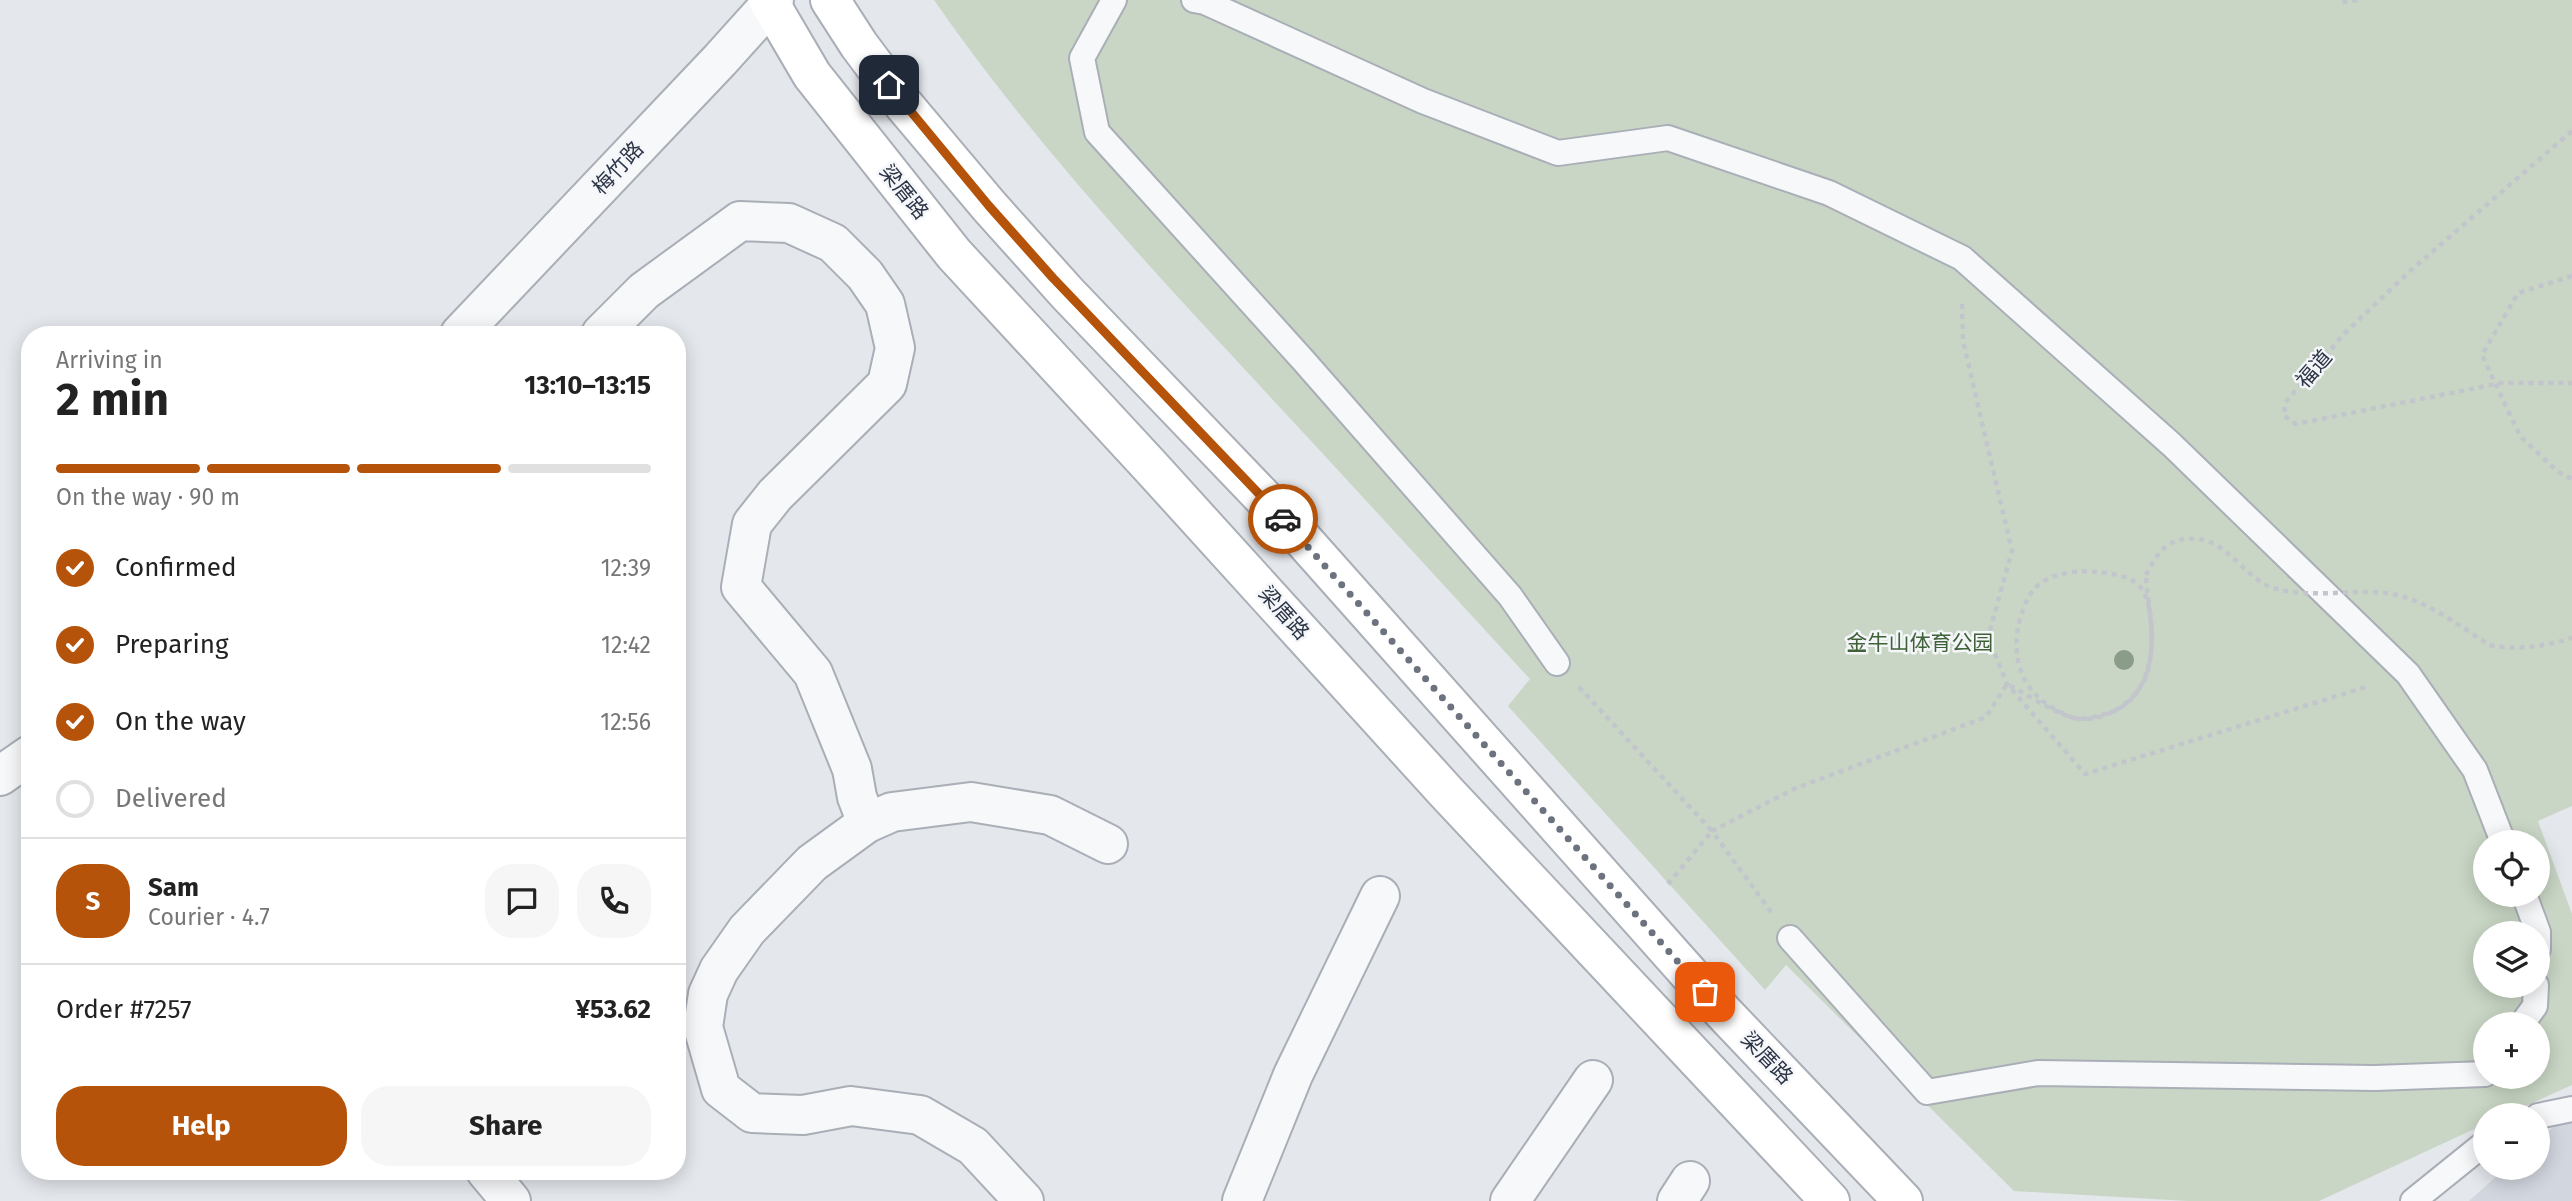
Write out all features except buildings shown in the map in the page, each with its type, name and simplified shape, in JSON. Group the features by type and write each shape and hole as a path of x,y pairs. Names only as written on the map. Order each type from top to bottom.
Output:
{"main road":[{"name":"梁厝路","path":"830,0 859,45 904,105 998,217 1297,534 1723,1012 1903,1201"},
{"name":"梁厝路","path":"770,1 813,75 954,254 1446,792 1830,1201"}],"street":[{"name":"梅竹路","path":"468,326 720,60 770,1"},
{"path":"609,326 644,291 740,220 789,223 833,243 865,275 885,304 895,348 887,384 775,495 752,524 741,587 813,673 852,769 857,797 867,823"},
{"path":"0,776 21,761"},
{"path":"1024,1201 973,1146 920,1115 851,1106 803,1115 752,1113 721,1089 703,1027 708,994 719,970 747,930 812,863 867,823 892,812 971,802 1050,815 1108,844"},
{"path":"1242,1201 1293,1075 1380,896"},
{"path":"1510,1201 1593,1080"},
{"path":"494,1180 511,1201"}],"lane":[{"path":"1114,0 1082,58 1097,132 1303,360 1510,596 1557,663"},
{"path":"1194,0 1205,2 1423,101 1558,153 1668,138 1829,193 1962,258 2172,445 2408,674 2475,770 2498,830"},
{"path":"1790,938 1927,1091 2038,1073 2375,1078 2473,1074"},
{"path":"2550,1114 2572,1109"},
{"path":"2413,1201 2473,1153"}],"path":[{"path":"2343,0 2357,0"},
{"name":"福道","path":"2572,131 2410,271 2344,334 2285,403 2284,416 2296,425 2501,383 2572,383"},
{"path":"1962,258 1963,341 2012,551 1987,637 2007,684 2085,774 2408,674"},
{"path":"2572,276 2518,293 2482,355 2520,436 2557,471 2572,479"},
{"path":"2007,684 2064,714 2080,719 2113,712 2127,703 2148,673 2152,635 2146,575 2155,556 2172,541 2199,539 2220,548 2270,587 2294,593 2386,593 2414,599 2490,645 2503,648 2545,646 2572,638"},
{"path":"2040,701 2028,688 2018,664 2018,629 2025,601 2040,583 2064,573 2086,570 2108,573 2135,581 2147,598"},
{"path":"1557,663 1712,831 1790,938"},
{"path":"1668,884 1712,831 1796,788 1986,717 2007,684"}],"shaded area":[{"path":"2572,1121 2572,1201 2469,1201 2492,1180 2550,1180 2550,1130 2558,1123"}],"green space":[{"name":"金牛山体育公园","path":"934,0 2572,0 2572,806 2538,821 2541,830 2473,830 2473,907 2550,907 2550,854 2572,914 2572,1085 2532,1103 2473,1103 2473,1130 2319,1201 2188,1201 2014,1191 1786,965 1765,990 1508,706 1530,679 1175,294 1091,200 1010,102"}],"way so far":[{"path":"1283,519 1705,992"}],"route":[{"path":"889,85 989,206 1053,278 1283,519"}]}
